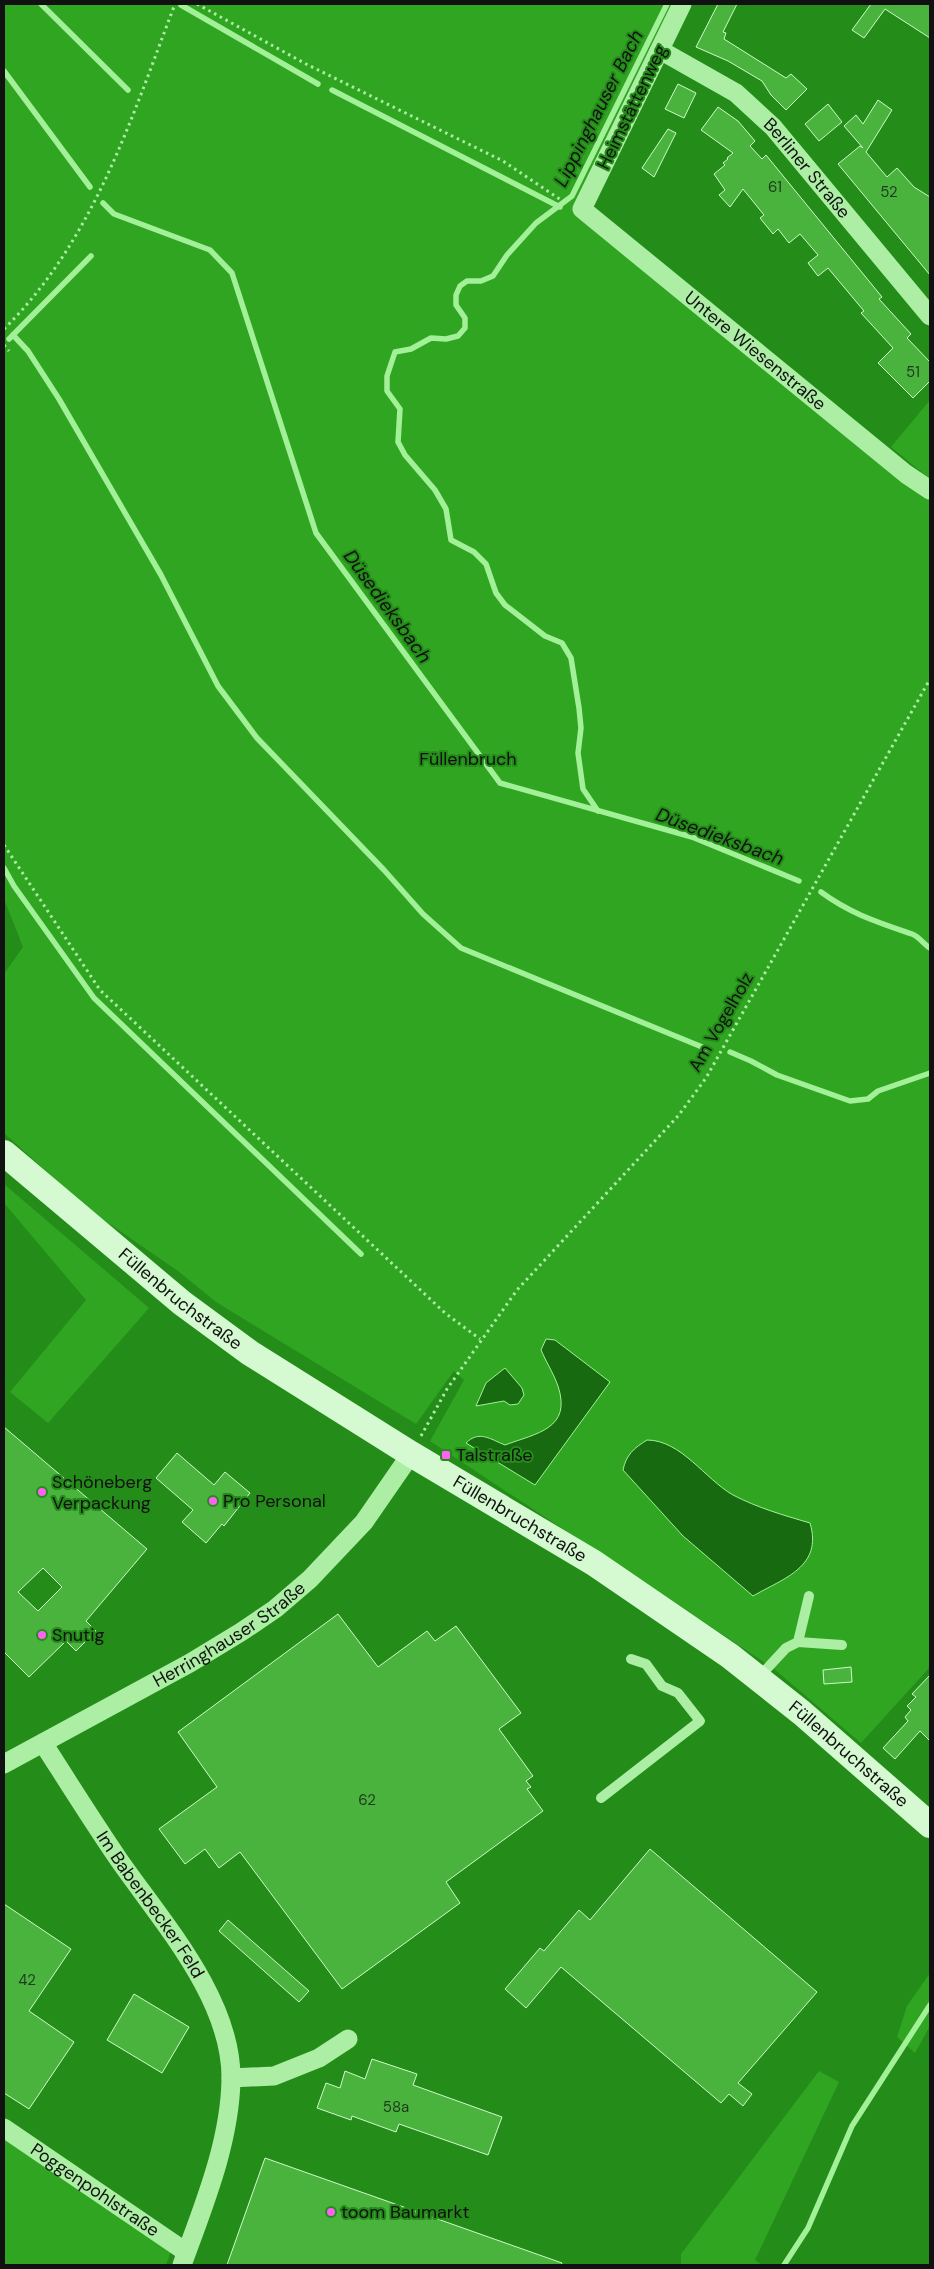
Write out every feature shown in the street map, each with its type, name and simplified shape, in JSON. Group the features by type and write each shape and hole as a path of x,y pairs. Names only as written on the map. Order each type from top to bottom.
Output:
{"street":[{"name":"Heimstättenweg","path":"582,209 682,4"},
{"name":"Berliner Straße","path":"660,50 736,94 773,127 930,316"},
{"name":"Untere Wiesenstraße","path":"582,209 906,474 930,490"},
{"name":"Füllenbruchstraße","path":"4,1153 189,1309 250,1353 411,1454 594,1563 730,1656 802,1713 930,1825"},
{"name":"Herringhauser Straße","path":"4,1764 190,1663 241,1632 275,1608 310,1579 364,1522 411,1454"},
{"name":"Im Babenbecker Feld","path":"43,1743 98,1829 193,1967 213,2002 224,2032 231,2078 225,2130 214,2172 184,2259"},
{"path":"231,2078 281,2074 320,2058 348,2040"},
{"name":"Poggenpohlstraße","path":"4,2128 184,2259"}],"lane":[{"path":"798,1642 809,1596"},
{"path":"758,1678 786,1648 798,1642 842,1645"},
{"path":"600,1798 700,1721 678,1692 662,1686 646,1664 631,1659"}],"path":[{"path":"4,329 28,305 84,223 130,122 175,4"},
{"path":"197,4 306,64 504,161 565,203 582,209"},
{"path":"4,345 9,351"},
{"name":"Am Vogelholz","path":"411,1454 446,1389 516,1290 678,1116 706,1078 930,679"},
{"path":"4,845 100,990 445,1313 480,1339"}],"green space":[{"name":"Füllenbruch","path":"4,4 672,4 576,209 930,496 930,1667 861,1743 773,1668 430,1441 464,1380 454,1371 416,1424 216,1302 178,1271 88,1209 4,1133 4,974 23,947 4,899"},
{"path":"930,400 930,479 891,447"},
{"path":"4,1184 149,1308 48,1423 10,1392 86,1300 4,1203"},
{"path":"930,1973 930,2026 915,2053 897,2037 907,2006"},
{"path":"819,2071 839,2082 755,2260 762,2265 681,2265 681,2254"},
{"path":"4,2136 171,2251 166,2265 4,2265"}],"shaded area":[{"path":"546,1339 555,1340 610,1382 535,1485 466,1443 480,1436 505,1445 540,1432 556,1420 560,1412 561,1400 556,1381 541,1350"},
{"path":"505,1368 522,1388 524,1395 518,1404 510,1405 504,1401 476,1406 486,1383"},
{"path":"647,1440 671,1446 723,1488 742,1500 810,1523 813,1538 811,1550 806,1561 788,1577 753,1596 683,1536 623,1470 631,1452"}],"building":[{"path":"718,4 737,4 723,32 726,33 724,39 786,78 791,74 807,89 786,110 771,95 762,81 728,61 696,47"},
{"path":"871,4 930,4 930,38 885,9 864,38 852,30"},
{"path":"678,84 696,93 684,118 665,109"},
{"path":"878,100 892,110 866,152 887,177 897,168 914,187 930,197 930,275 838,164 860,146 863,148 844,126 856,115 863,124"},
{"path":"828,104 842,122 819,141 805,124"},
{"path":"718,107 738,121 755,141 750,146 762,159 766,155 882,297 879,299 911,334 907,338 930,362 930,381 913,398 878,363 893,348 861,313 864,311 828,268 818,276 808,263 818,255 800,234 789,243 778,229 773,234 760,218 764,215 743,189 730,207 719,195 725,190 714,174 725,165 723,163 733,153 701,130"},
{"path":"668,129 676,133 654,177 642,168"},
{"name":"Schöneberg Verpackung","path":"4,1427 147,1549 86,1621 96,1631 76,1651 66,1641 29,1677 4,1652","holes":["43,1568 62,1587 38,1611 18,1592"]},
{"name":"Pro Personal","path":"177,1453 214,1485 225,1472 250,1493 224,1526 222,1524 206,1543 182,1522 193,1510 156,1478"},
{"path":"338,1614 378,1667 427,1631 435,1641 456,1626 521,1713 499,1729 533,1776 526,1781 531,1787 527,1789 543,1811 446,1882 460,1903 342,1989 240,1852 219,1868 205,1849 185,1864 159,1829 217,1787 178,1732"},
{"path":"851,1667 852,1682 824,1684 823,1670"},
{"path":"930,1675 930,1741 920,1731 895,1759 883,1748 908,1721 905,1717 911,1710 907,1706 916,1697 912,1694"},
{"path":"650,1849 817,1992 738,2083 752,2094 743,2106 729,2094 721,2103 561,1967 526,2008 505,1989 540,1948 544,1951 579,1910 590,1920"},
{"path":"4,1904 71,1949 29,2011 74,2042 29,2109 4,2093"},
{"path":"228,1920 309,1991 299,2002 219,1931"},
{"path":"134,1994 189,2027 162,2073 107,2040"},
{"path":"372,2059 417,2074 413,2085 502,2117 488,2155 399,2124 396,2132 352,2116 351,2120 317,2108 326,2083 340,2088 345,2071 365,2079"},
{"name":"toom Baumarkt","path":"265,2158 562,2263 561,2265 227,2265"}],"waterway":[{"path":"41,4 128,90"},
{"name":"Lippinghauser Bach","path":"598,811 583,789 578,753 581,728 571,658 562,643 545,636 505,605 496,593 486,564 474,552 451,540 446,509 435,490 405,455 398,442 400,409 387,391 387,376 395,352 411,349 431,338 446,339 458,336 465,328 465,318 456,305 456,295 460,286 467,281 481,281 493,276 507,255 536,223 572,196 667,4"},
{"path":"181,5 318,84"},
{"name":"Düsedieksbach","path":"4,71 90,187"},
{"path":"332,90 560,207"},
{"name":"Düsedieksbach","path":"103,203 114,214 210,250 232,273 316,533 500,783 692,837 799,881"},
{"path":"9,339 91,256"},
{"path":"13,335 28,351 59,399 161,575 218,686 257,738 384,870 423,914 461,948 707,1049"},
{"path":"4,868 14,886 94,998 361,1254"},
{"name":"Düsedieksbach","path":"821,892 854,912 915,935 930,948"},
{"path":"730,1052 777,1075 850,1101 868,1099 878,1091 930,1073"},
{"path":"784,2265 808,2228 852,2126 930,2005"}],"place":[{"name":"Talstraße","path":"446,1455"},
{"name":"Schöneberg Verpackung","path":"42,1492"},
{"name":"Pro Personal","path":"213,1501"},
{"name":"Snutig","path":"42,1635"},
{"name":"toom Baumarkt","path":"331,2212"}]}
